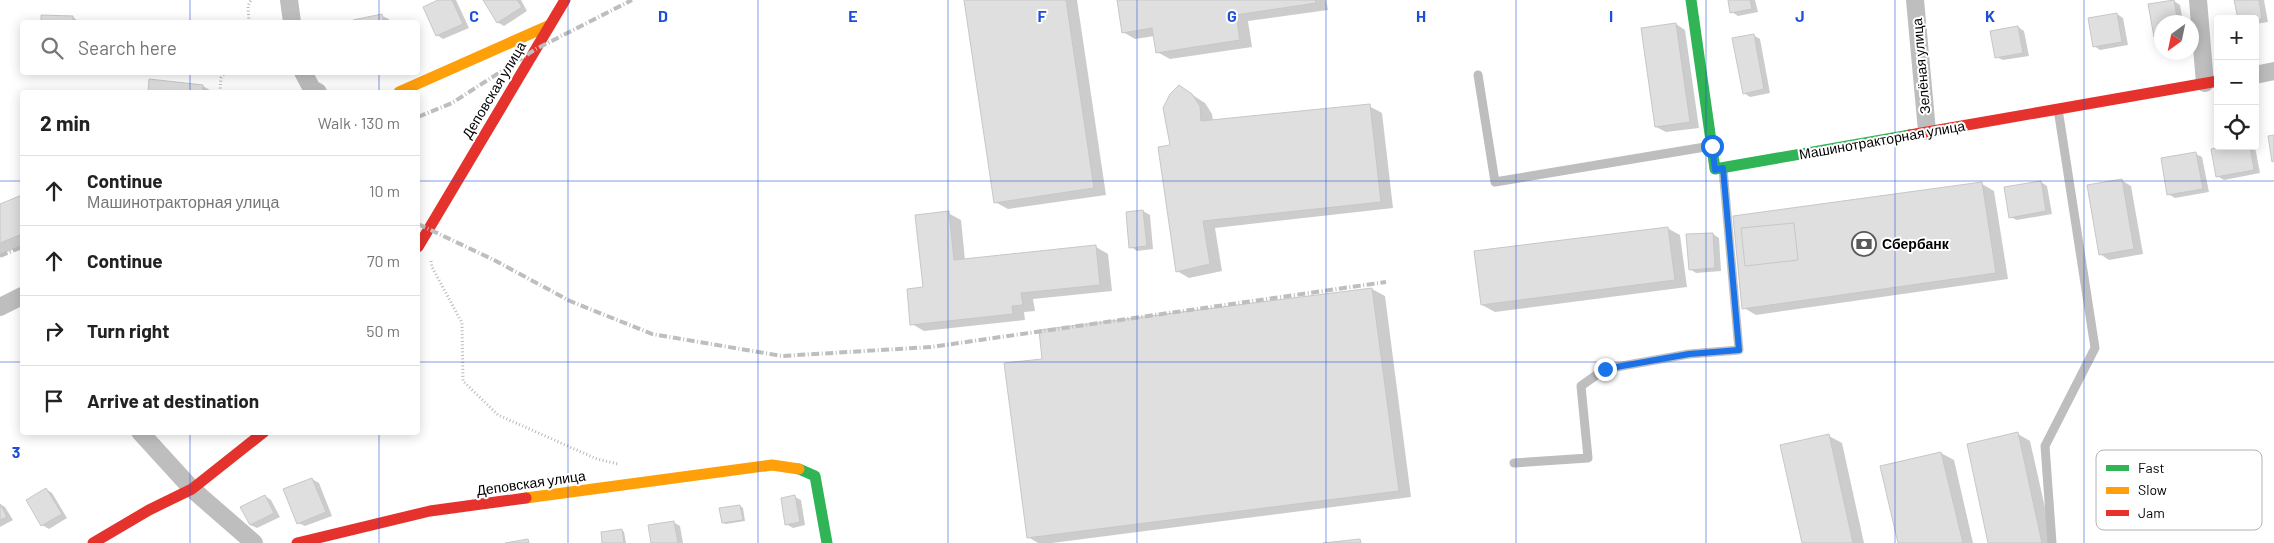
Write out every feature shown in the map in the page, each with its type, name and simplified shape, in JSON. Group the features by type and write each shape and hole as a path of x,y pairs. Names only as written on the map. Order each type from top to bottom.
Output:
{"street":[{"path":"289,0 292,20"},
{"name":"Деповская улица","path":"420,244 565,0"},
{"path":"1690,0 1715,170 1723,168"},
{"name":"Зелёная улица","path":"1915,0 1927,131"},
{"path":"2198,0 2211,82"},
{"path":"404,90 550,25"},
{"path":"2259,74 2274,71"},
{"path":"305,75 314,90"},
{"name":"Машинотракторная улица","path":"1723,168 2211,82"},
{"path":"0,307 20,297"},
{"path":"143,435 192,489 254,543"},
{"path":"93,543 149,510 192,489 260,435"},
{"name":"Деповская улица","path":"297,543 430,511 772,465 804,469 815,476 827,543"}],"lane":[{"path":"1478,75 1495,182 1712,146"},
{"path":"2052,543 2044,446 2095,348 2058,109"},
{"path":"1514,463 1588,458 1582,386 1605,369 1689,354 1739,350 1723,168"}],"path":[{"path":"249,20 248,6 251,0"},
{"path":"220,90 221,78 224,75"},
{"path":"431,257 432,267 462,324 463,381 498,415 597,459 623,465"}],"building":[{"path":"438,0 452,0 463,24 436,36 423,7"},
{"path":"483,0 517,0 522,7 497,23"},
{"path":"964,0 1066,0 1094,188 994,203"},
{"path":"1117,0 1315,0 1316,3 1236,15 1240,40 1156,53 1152,28 1122,33"},
{"path":"1728,0 1750,0 1752,9 1730,13"},
{"path":"2174,0 2177,15 2154,15 2154,37 2148,4"},
{"path":"2234,0 2259,0 2262,19 2259,19 2259,15 2237,15"},
{"path":"2117,13 2122,42 2093,47 2088,18"},
{"path":"382,14 384,20 353,20"},
{"path":"41,15 73,16 73,20 41,20"},
{"path":"1676,23 1690,122 1655,127 1641,28"},
{"path":"2018,26 2023,53 1995,58 1990,31"},
{"path":"1754,34 1764,89 1743,94 1732,38"},
{"path":"149,79 203,85 203,90 148,90"},
{"path":"1179,85 1192,94 1200,106 1201,121 1370,104 1381,202 1203,221 1210,264 1176,272 1158,147 1170,145 1163,108 1170,94"},
{"path":"2274,135 2274,161 2272,162 2268,136"},
{"path":"2211,149 2251,150 2254,170 2216,177"},
{"path":"2196,152 2203,189 2167,195 2161,158"},
{"path":"2122,179 2134,249 2099,255 2087,185"},
{"path":"2041,181 2046,211 2009,218 2004,187"},
{"name":"Сбербанк","path":"1982,182 1996,273 1742,309 1733,216"},
{"path":"20,196 20,235 0,243 0,204"},
{"path":"1143,210 1147,246 1129,248 1126,212"},
{"path":"949,211 954,260 1096,245 1100,285 1021,293 1023,305 1012,306 1013,314 910,325 907,289 923,287 915,215"},
{"path":"1794,223 1798,260 1745,266 1741,228"},
{"path":"1668,227 1675,280 1481,305 1474,251"},
{"path":"1713,233 1715,268 1689,270 1686,234"},
{"path":"1372,288 1399,491 1027,538 1004,363 1042,359 1039,330"},
{"path":"2018,432 2042,543 1988,543 1967,444"},
{"path":"1829,434 1853,543 1802,543 1780,445"},
{"path":"1941,452 1963,543 1898,543 1880,466"},
{"path":"312,478 326,512 297,524 283,489"},
{"path":"46,488 62,514 41,526 26,500"},
{"path":"265,495 274,513 250,525 240,507"},
{"path":"795,495 800,522 785,525 781,498"},
{"path":"0,504 7,517 0,520"},
{"path":"740,505 743,520 722,523 719,508"},
{"path":"674,521 678,543 651,543 648,525"},
{"path":"622,529 624,543 602,543 601,532"},
{"path":"528,539 529,543 505,543"},
{"path":"1360,539 1361,543 1323,543"}],"railway":[{"path":"420,116 452,103 536,49 632,0"},
{"path":"420,225 494,260 570,301 652,334 782,356 931,347 1386,282"},
{"path":"0,256 20,248"}],"traffic: fast":[{"path":"1691,0 1715,169 1910,135"},
{"path":"799,469 815,476 827,543"}],"traffic: slow":[{"path":"404,90 550,25"},
{"path":"526,498 772,465 799,469"}],"traffic: jam":[{"path":"420,244 565,0"},
{"path":"1910,135 2214,82"},
{"path":"93,543 149,510 192,489 260,435"},
{"path":"297,543 430,511 526,498"}],"place":[{"name":"Сбербанк","path":"1864,244"}],"route":[{"path":"1605,369 1689,354 1739,350 1723,168 1715,170 1712,146"}]}
